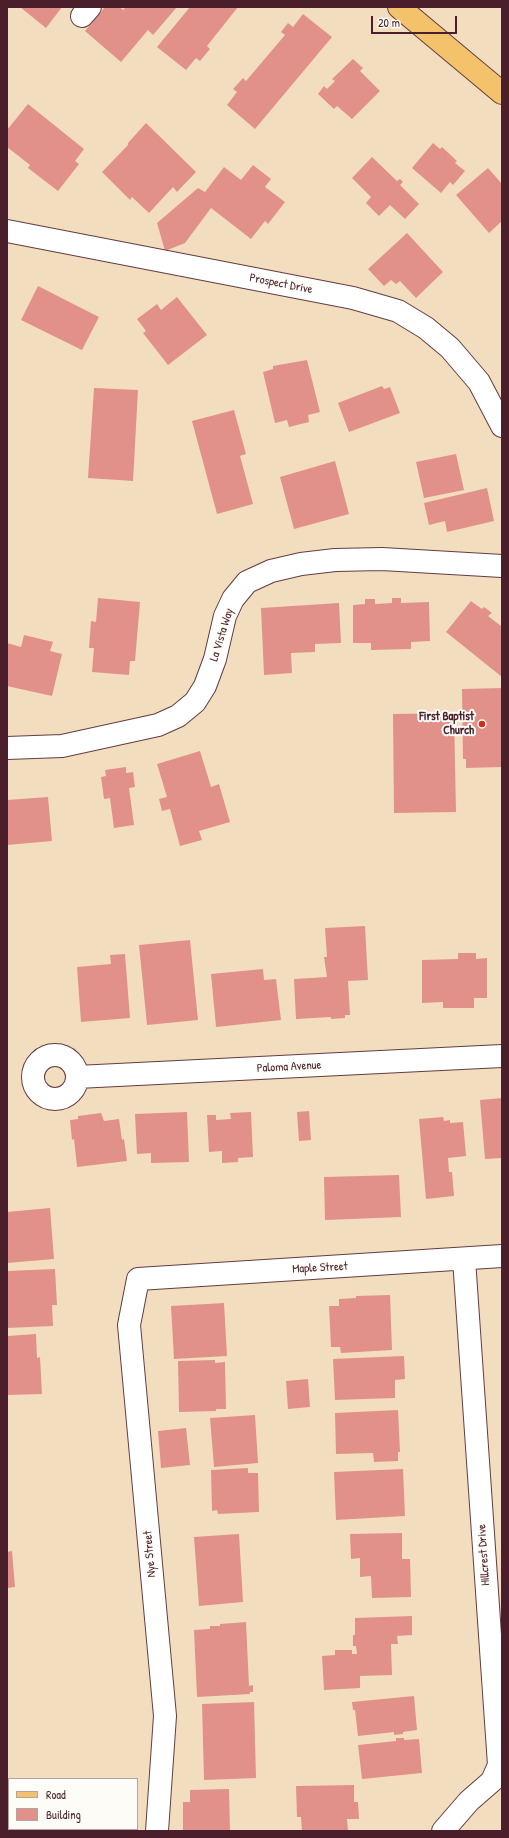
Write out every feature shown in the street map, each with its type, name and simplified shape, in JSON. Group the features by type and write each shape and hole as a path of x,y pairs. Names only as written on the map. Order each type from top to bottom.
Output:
{"main road":[{"path":"399,7 502,93"}],"street":[{"name":"Prospect Drive","path":"7,231 353,298 398,311 426,328 450,348 479,382 502,426"},
{"name":"La Vista Way","path":"7,748 62,746 158,726 178,716 195,702 205,686 215,659 225,616 233,599 247,582 271,571 301,564 335,560 366,559 502,566"},
{"name":"Paloma Avenue","path":"77,1077 502,1056"},
{"name":"Maple Street","path":"138,1279 502,1256"},
{"name":"Hillcrest Drive","path":"443,1831 469,1801 492,1781 499,1765 464,1259"},
{"name":"Nye Street","path":"138,1279 129,1325 165,1716 157,1831"}],"building":[{"path":"20,7 62,7 46,28"},
{"path":"105,7 120,7 123,10 126,7 177,7 153,35 148,30 121,62 85,31"},
{"path":"190,7 238,7 207,46 210,49 200,61 196,58 186,70 157,47"},
{"path":"303,14 332,37 255,129 227,105 237,92 233,89 243,78 246,81 285,35 281,32 288,23 293,27"},
{"path":"353,59 363,68 360,71 380,91 352,119 337,106 334,109 318,94 324,86 327,89 335,81 332,79"},
{"path":"28,104 84,149 75,161 79,164 58,191 28,168 30,165 7,147 7,130"},
{"path":"146,123 196,172 177,192 173,187 149,213 132,197 130,200 102,172 128,145 128,143"},
{"path":"433,143 440,149 442,147 457,161 455,163 465,171 453,185 450,182 441,193 412,168"},
{"path":"372,157 397,181 400,179 403,182 400,185 419,204 405,219 390,205 379,216 366,203 371,197 352,178"},
{"path":"253,165 271,179 265,187 285,202 268,224 265,221 251,239 211,208 185,243 165,251 157,223 198,188 205,192 224,167 241,180"},
{"path":"488,168 502,184 502,221 489,233 456,195"},
{"path":"407,233 443,272 416,298 400,281 396,284 391,280 384,286 368,269"},
{"path":"38,286 99,317 82,350 21,320"},
{"path":"177,297 207,335 168,365 143,333 146,331 137,319 157,304 161,310"},
{"path":"307,360 320,412 308,415 309,422 289,427 287,420 275,423 263,372 273,369 273,366"},
{"path":"382,386 384,389 390,387 400,413 349,432 338,403"},
{"path":"94,388 138,390 133,481 88,478"},
{"path":"234,410 246,454 240,456 253,504 217,514 192,421"},
{"path":"456,454 464,490 424,498 416,462"},
{"path":"335,461 349,514 294,529 280,477"},
{"path":"487,488 494,521 447,532 445,521 429,525 424,503"},
{"path":"98,598 140,602 135,661 130,661 129,675 92,672 94,648 89,648 91,621 96,622"},
{"path":"392,598 401,598 401,603 429,602 430,641 411,642 411,649 371,650 371,643 353,643 353,605 365,604 365,599 375,599 375,604 392,603"},
{"path":"471,601 482,609 484,607 492,613 488,616 501,626 502,624 502,677 446,632"},
{"path":"339,603 341,643 315,644 315,652 291,653 292,673 264,675 261,608"},
{"path":"24,635 53,642 50,651 62,654 52,696 7,686 7,643 21,647"},
{"name":"First Baptist Church","path":"502,688 502,767 466,768 466,759 463,759 462,689"},
{"path":"454,713 456,812 394,813 393,714"},
{"path":"200,751 211,787 219,784 230,822 199,831 202,840 180,846 170,809 162,811 159,799 167,797 157,764"},
{"path":"126,767 126,773 133,772 135,787 129,788 134,825 114,828 110,798 104,799 101,777 106,776 105,770"},
{"path":"48,797 52,841 7,845 7,800"},
{"path":"365,926 368,980 348,981 350,1015 345,1015 345,1018 331,1019 331,1017 296,1019 294,979 327,977 324,957 327,957 325,928"},
{"path":"190,940 198,1020 147,1025 139,945"},
{"path":"458,953 476,953 476,959 487,958 487,998 474,998 474,1008 443,1008 443,1002 422,1003 422,960 458,959"},
{"path":"125,954 130,1018 81,1022 77,967 111,964 110,955"},
{"path":"263,969 264,980 276,979 281,1020 216,1027 211,974"},
{"path":"502,1098 502,1158 485,1159 480,1100"},
{"path":"309,1111 311,1140 299,1141 297,1112"},
{"path":"187,1112 189,1162 151,1163 151,1153 137,1154 135,1114"},
{"path":"251,1112 253,1157 238,1158 238,1162 222,1163 222,1151 209,1152 207,1115 216,1115 216,1120 231,1119 230,1113"},
{"path":"101,1113 104,1121 119,1119 127,1161 77,1167 70,1120 78,1119 78,1116"},
{"path":"443,1117 444,1121 450,1120 450,1123 463,1122 466,1156 448,1158 449,1172 452,1172 454,1196 426,1199 419,1119"},
{"path":"399,1175 401,1217 325,1220 324,1177"},
{"path":"50,1208 54,1259 7,1263 7,1212"},
{"path":"55,1269 57,1305 52,1305 53,1326 7,1328 7,1271"},
{"path":"390,1295 392,1350 341,1353 340,1347 331,1347 329,1306 339,1306 339,1299 356,1298 356,1296"},
{"path":"224,1303 227,1356 174,1359 171,1306"},
{"path":"36,1334 37,1358 40,1357 42,1394 7,1395 7,1336"},
{"path":"404,1356 405,1379 395,1380 395,1398 335,1400 333,1359"},
{"path":"215,1360 215,1363 225,1362 226,1409 216,1409 216,1411 179,1412 178,1361"},
{"path":"308,1379 310,1407 288,1409 286,1381"},
{"path":"398,1410 400,1452 398,1452 398,1461 374,1462 373,1453 336,1454 335,1413"},
{"path":"255,1415 258,1463 214,1467 210,1418"},
{"path":"186,1428 190,1465 161,1468 158,1431"},
{"path":"248,1468 248,1473 258,1473 259,1512 218,1514 217,1510 212,1511 211,1470"},
{"path":"403,1469 405,1516 336,1520 334,1472"},
{"path":"402,1533 402,1559 410,1559 411,1597 372,1598 371,1576 360,1577 360,1558 351,1559 350,1534"},
{"path":"239,1534 243,1602 199,1606 194,1537"},
{"path":"12,1551 15,1587 7,1588 7,1552"},
{"path":"412,1616 412,1635 397,1636 398,1644 391,1644 392,1675 360,1676 360,1688 324,1690 322,1656 335,1655 335,1650 352,1650 352,1654 357,1654 356,1646 353,1646 353,1635 355,1635 355,1618"},
{"path":"246,1622 249,1686 253,1685 253,1692 250,1692 250,1694 197,1697 194,1630 210,1629 210,1626 220,1626 220,1624"},
{"path":"414,1696 417,1730 394,1735 394,1732 358,1736 355,1710 353,1710 352,1702"},
{"path":"254,1702 256,1778 204,1780 202,1704"},
{"path":"396,1738 404,1738 404,1740 419,1739 422,1773 362,1779 358,1745 396,1741"},
{"path":"354,1785 354,1802 358,1802 359,1819 347,1819 348,1831 302,1831 301,1817 297,1817 296,1786"},
{"path":"229,1789 230,1831 183,1831 183,1802 190,1802 190,1790"},
{"path":"7,1806 8,1830 35,1830 35,1831 7,1831"}],"place":[{"name":"First Baptist Church","path":"482,724"}]}
